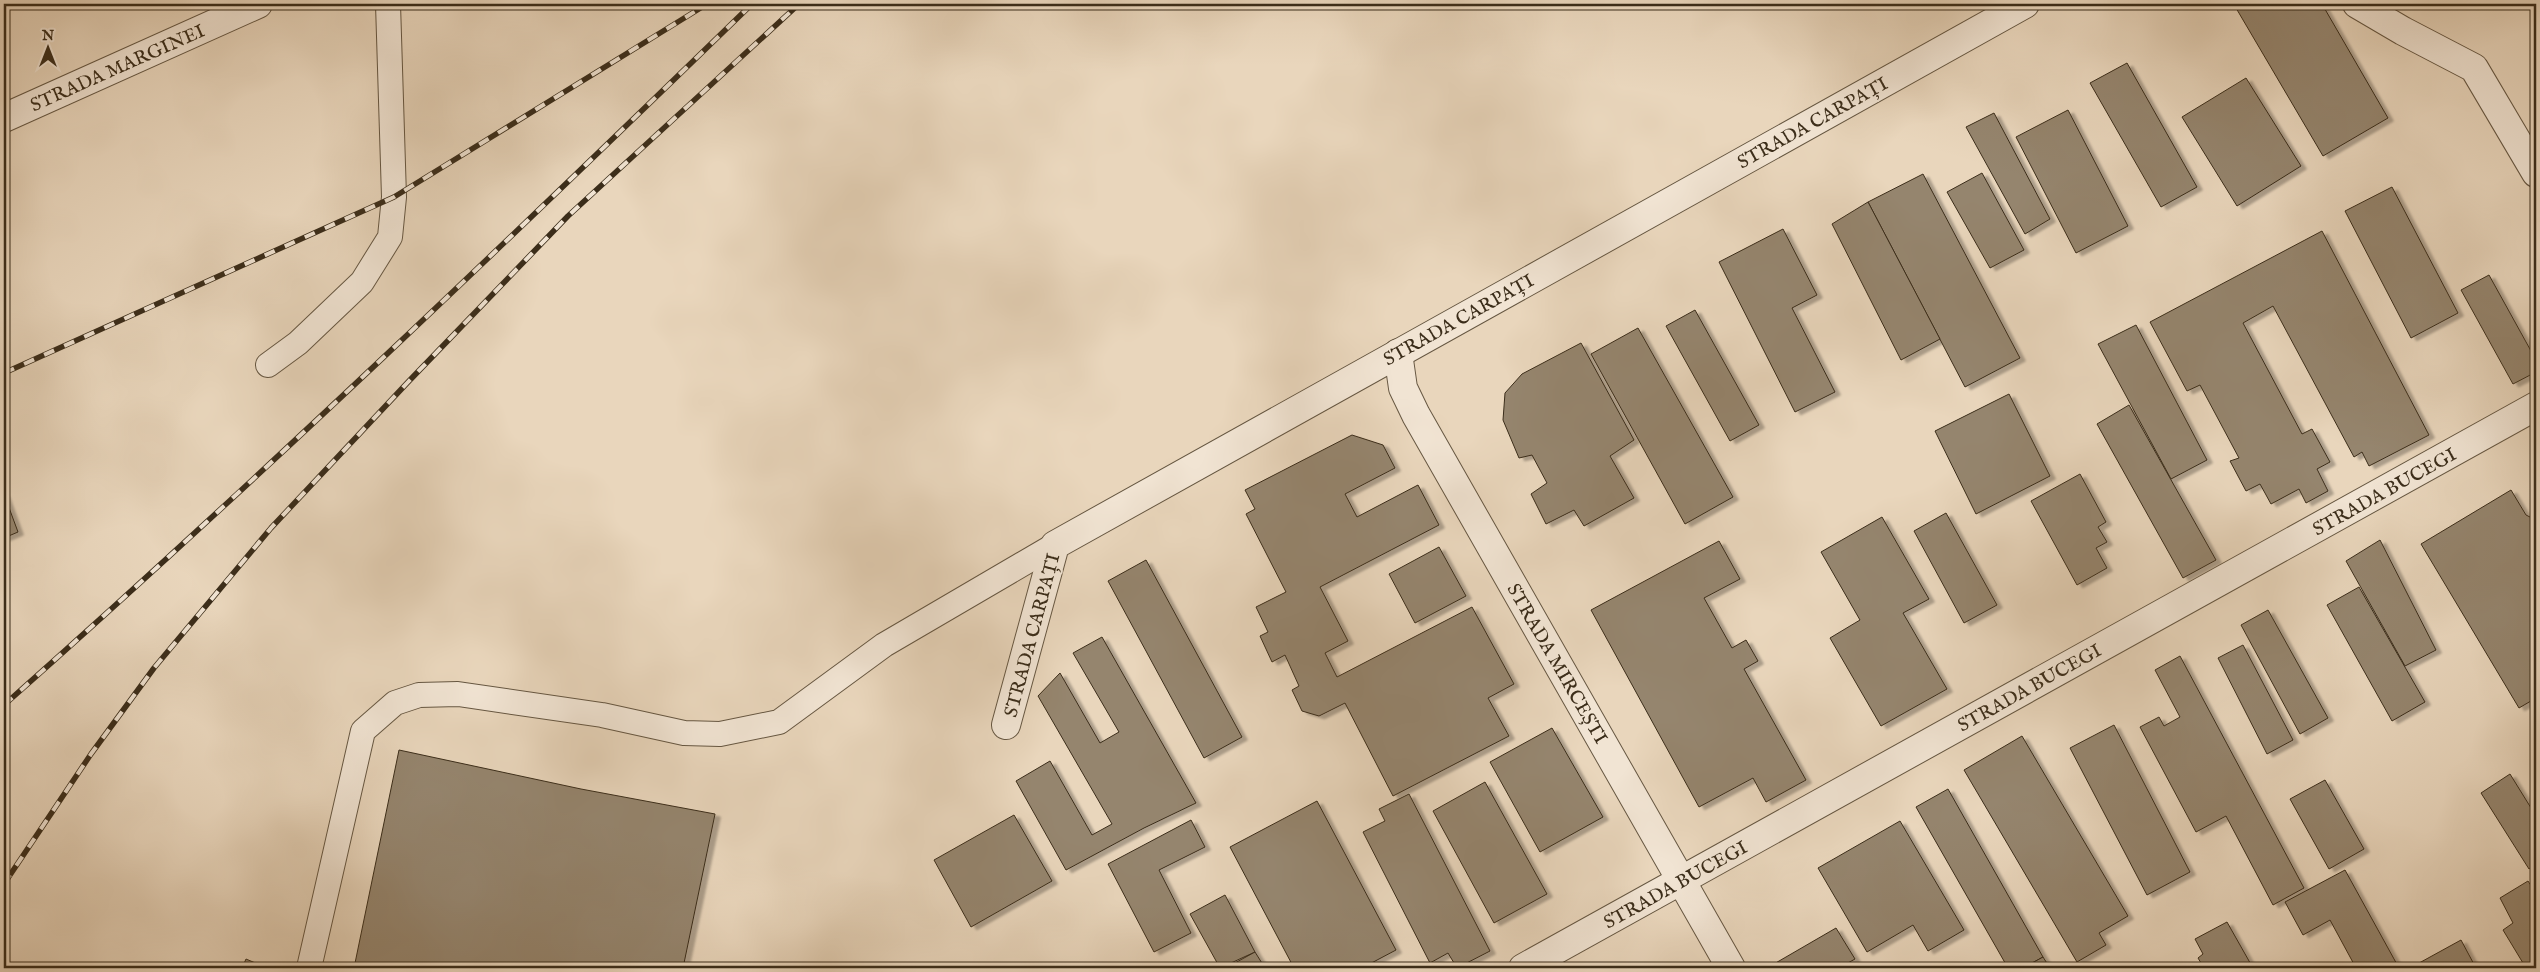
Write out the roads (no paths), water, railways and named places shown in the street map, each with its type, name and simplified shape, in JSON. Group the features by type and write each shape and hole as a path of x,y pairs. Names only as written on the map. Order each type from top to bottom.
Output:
{"street":[{"name":"STRADA MARGINEI","path":"4,118 258,4"},
{"name":"STRADA CARPAȚI","path":"1006,725 1055,544 2025,4"},
{"path":"2357,4 2403,31 2474,68 2536,173"},
{"name":"STRADA MIRCEȘTI","path":"1398,353 1402,388 1416,415 1731,968"},
{"name":"STRADA BUCEGI","path":"1523,968 2536,406"}],"lane":[{"path":"268,365 298,343 362,282 390,237 394,197 388,4"},
{"path":"309,968 364,731 395,703 419,695 458,694 602,715 684,733 720,734 779,722 884,646 1055,544"}],"railway":[{"path":"4,373 394,197 707,4"},
{"path":"4,705 382,359 752,4"},
{"path":"4,884 91,754 154,668 271,528 568,216 799,4"}]}
